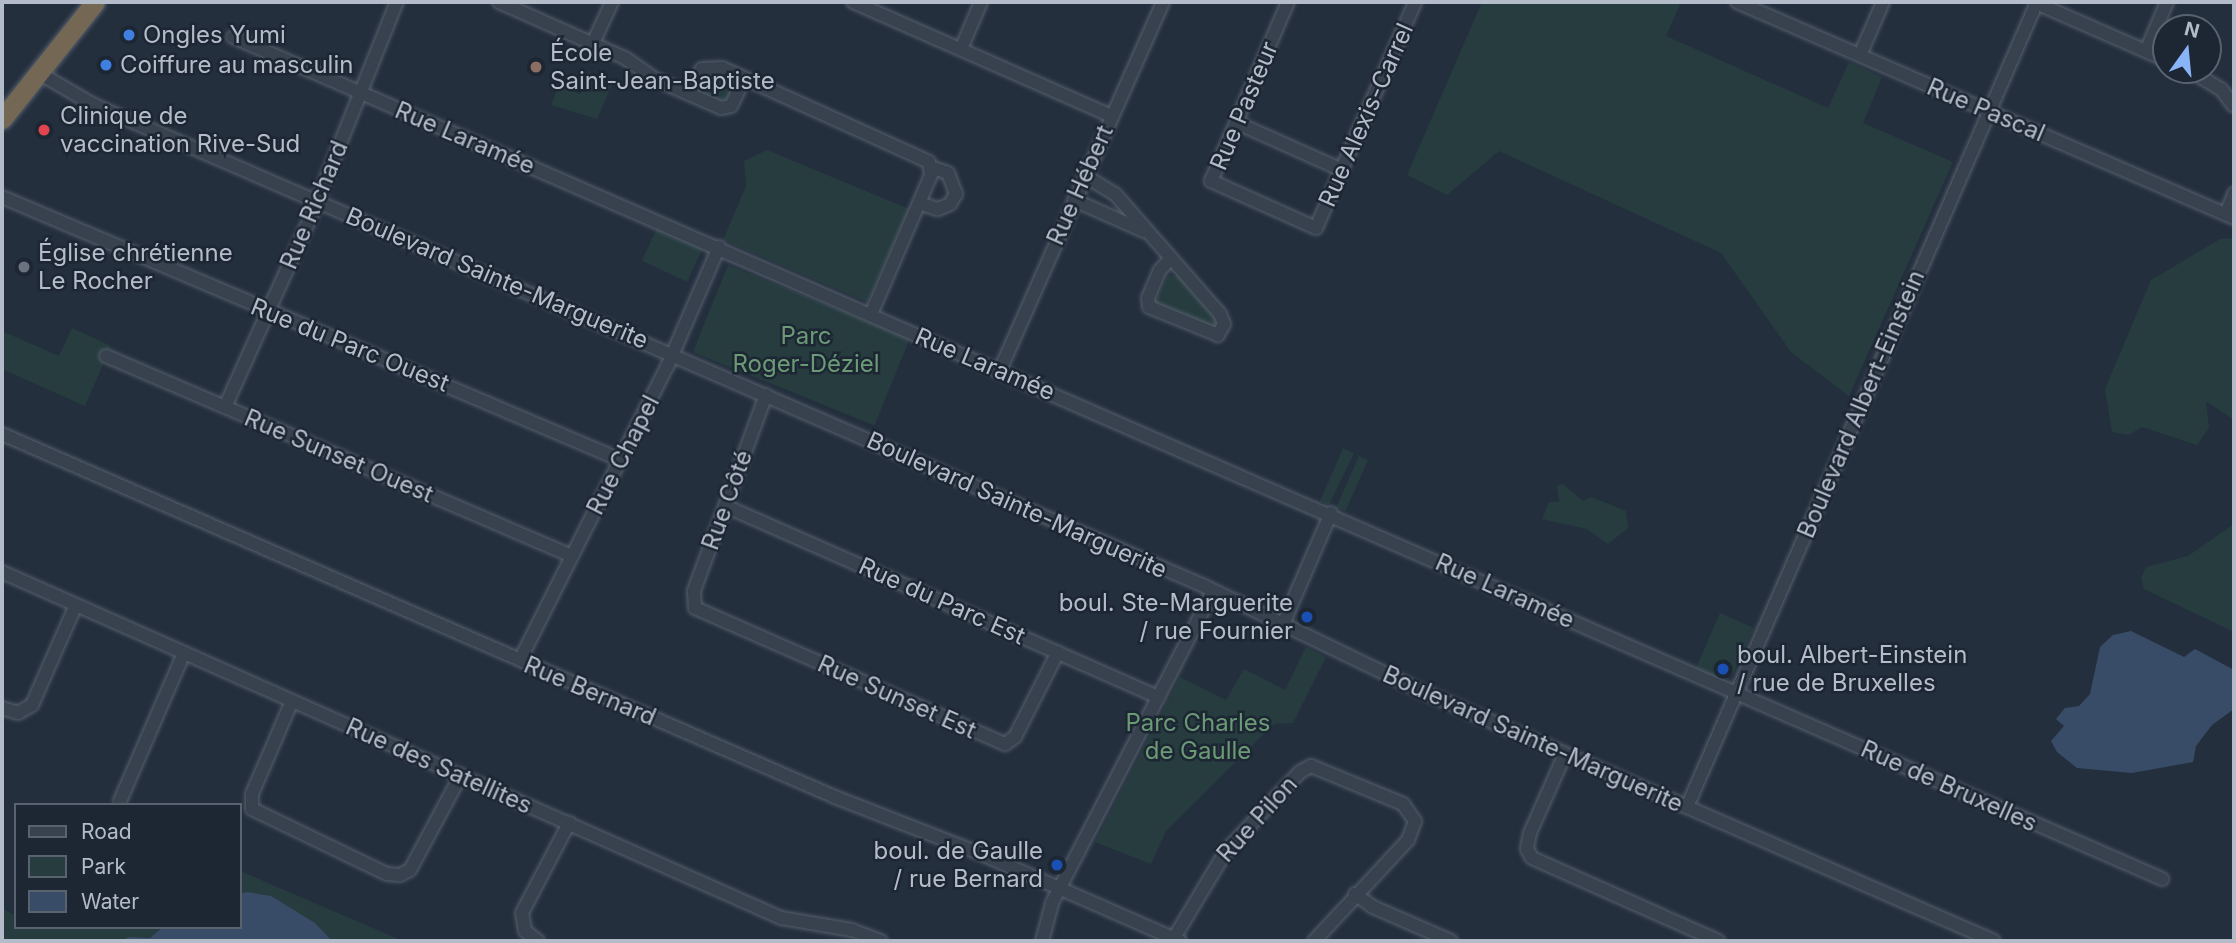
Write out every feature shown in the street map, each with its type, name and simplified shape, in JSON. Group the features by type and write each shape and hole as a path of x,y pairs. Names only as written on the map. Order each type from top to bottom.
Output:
{"highway":[{"path":"2,120 95,2"}],"street":[{"name":"Rue Richard","path":"225,407 317,200 397,2"},
{"path":"499,2 593,43 689,94 728,108 744,79"},
{"path":"593,43 612,2"},
{"path":"853,2 1111,116"},
{"path":"961,49 981,2"},
{"name":"Rue Hébert","path":"1000,370 1163,2"},
{"name":"Rue Pasteur","path":"1288,2 1211,181 1316,228"},
{"name":"Rue Alexis-Carrel","path":"1316,228 1415,2"},
{"name":"Rue Pascal","path":"1737,2 2230,216"},
{"path":"1860,55 1883,2"},
{"path":"2036,2 2152,54"},
{"name":"Boulevard Albert-Einstein","path":"1687,807 2036,2"},
{"path":"2146,51 2167,2"},
{"name":"Rue Laramée","path":"233,37 1331,513 1737,693"},
{"path":"689,94 706,67 722,68 919,155 932,167 948,173 956,194 938,209 919,203"},
{"name":"Boulevard Sainte-Marguerite","path":"39,73 94,105 673,354 1213,591 1565,754 1994,941"},
{"path":"2215,84 2234,106"},
{"path":"1237,123 1342,170"},
{"path":"871,314 932,167"},
{"path":"1085,176 1110,190 1171,258 1223,319 1218,335 1149,307 1156,280 1171,258"},
{"path":"2230,216 2234,194"},
{"name":"Rue du Parc Ouest","path":"2,197 621,460"},
{"path":"1074,200 1147,232"},
{"name":"Rue Chapel","path":"520,660 673,354 719,247"},
{"name":"Rue Sunset Ouest","path":"106,356 572,556"},
{"name":"Rue Côté","path":"693,605 694,591 766,395"},
{"name":"Rue Bernard","path":"2,435 835,797 1060,888 1177,940"},
{"name":"Rue du Parc Est","path":"725,506 1159,697"},
{"path":"1283,624 1331,513"},
{"name":"Rue des Satellites","path":"2,572 787,920 852,930 881,941"},
{"path":"1042,941 1046,919 1060,888 1213,591"},
{"name":"Rue Sunset Est","path":"693,605 1005,744 1015,737 1058,652"},
{"path":"2,708 19,713 32,705 76,606"},
{"path":"120,801 184,653"},
{"name":"Rue de Bruxelles","path":"1737,693 2162,879"},
{"path":"292,701 252,794 252,809 387,874 400,875 410,870 461,775"},
{"path":"1565,754 1530,833 1527,849 1532,858 1718,941"},
{"name":"Rue Pilon","path":"1177,940 1218,862 1307,767 1403,804 1414,815 1408,840 1314,941"},
{"path":"538,941 525,932 522,913 569,823"},
{"path":"1355,894 1373,907 1451,941"}],"green space":[{"path":"1482,2 1681,2 1666,36 1828,108 1849,62 1882,77 1863,123 1953,162 1849,396 1791,352 1721,253 1499,151 1447,195 1407,175"},
{"path":"589,72 613,82 597,119 551,105 559,85 580,94"},
{"path":"717,72 728,76 732,87 728,98 717,102 706,98 702,87 706,76"},
{"name":"Parc Roger-Déziel","path":"767,150 909,209 867,302 723,240 746,186 744,161"},
{"name":"Parc Roger-Déziel","path":"657,228 702,249 687,282 642,261"},
{"path":"2234,238 2234,420 2206,401 2209,428 2197,445 2142,427 2129,435 2112,432 2105,389 2151,280 2220,239"},
{"name":"Parc Roger-Déziel","path":"728,265 910,338 875,426 693,352"},
{"path":"1168,275 1180,277 1216,320 1215,328 1154,304"},
{"path":"72,328 111,346 85,406 2,369 2,331 59,356"},
{"path":"1343,448 1354,453 1329,505 1320,501"},
{"path":"1359,456 1368,460 1345,511 1336,507"},
{"path":"1563,484 1583,501 1591,497 1626,511 1628,528 1608,544 1587,529 1542,519 1549,502 1559,502 1557,485"},
{"path":"2234,524 2234,632 2144,589 2141,578 2146,567 2188,556"},
{"path":"1720,613 1754,628 1733,674 1718,679 1696,668"},
{"name":"Parc Charles de Gaulle","path":"1306,647 1326,657 1293,723 1274,724 1166,831 1151,864 1095,842 1180,677 1226,700 1244,669 1285,690"},
{"path":"242,872 403,941 2,941 3,909 14,915 14,929 242,929"}],"water":[{"path":"2131,631 2184,657 2195,649 2234,670 2234,709 2212,725 2196,746 2193,762 2132,773 2077,768 2057,752 2051,741 2064,726 2056,719 2065,708 2079,706 2090,694 2100,647 2113,635"},
{"path":"242,893 271,896 315,923 330,939 343,941 120,941 129,937 150,938 161,929 242,929"}],"place":[{"name":"Ongles Yumi","path":"129,35"},
{"name":"Coiffure au masculin","path":"106,65"},
{"name":"École Saint-Jean-Baptiste","path":"536,67"},
{"name":"Clinique de vaccination Rive-Sud","path":"44,130"},
{"name":"Église chrétienne Le Rocher","path":"24,267"},
{"name":"boul. Ste-Marguerite / rue Fournier","path":"1307,617"},
{"name":"boul. Albert-Einstein / rue de Bruxelles","path":"1723,669"},
{"name":"boul. de Gaulle / rue Bernard","path":"1057,865"}]}
